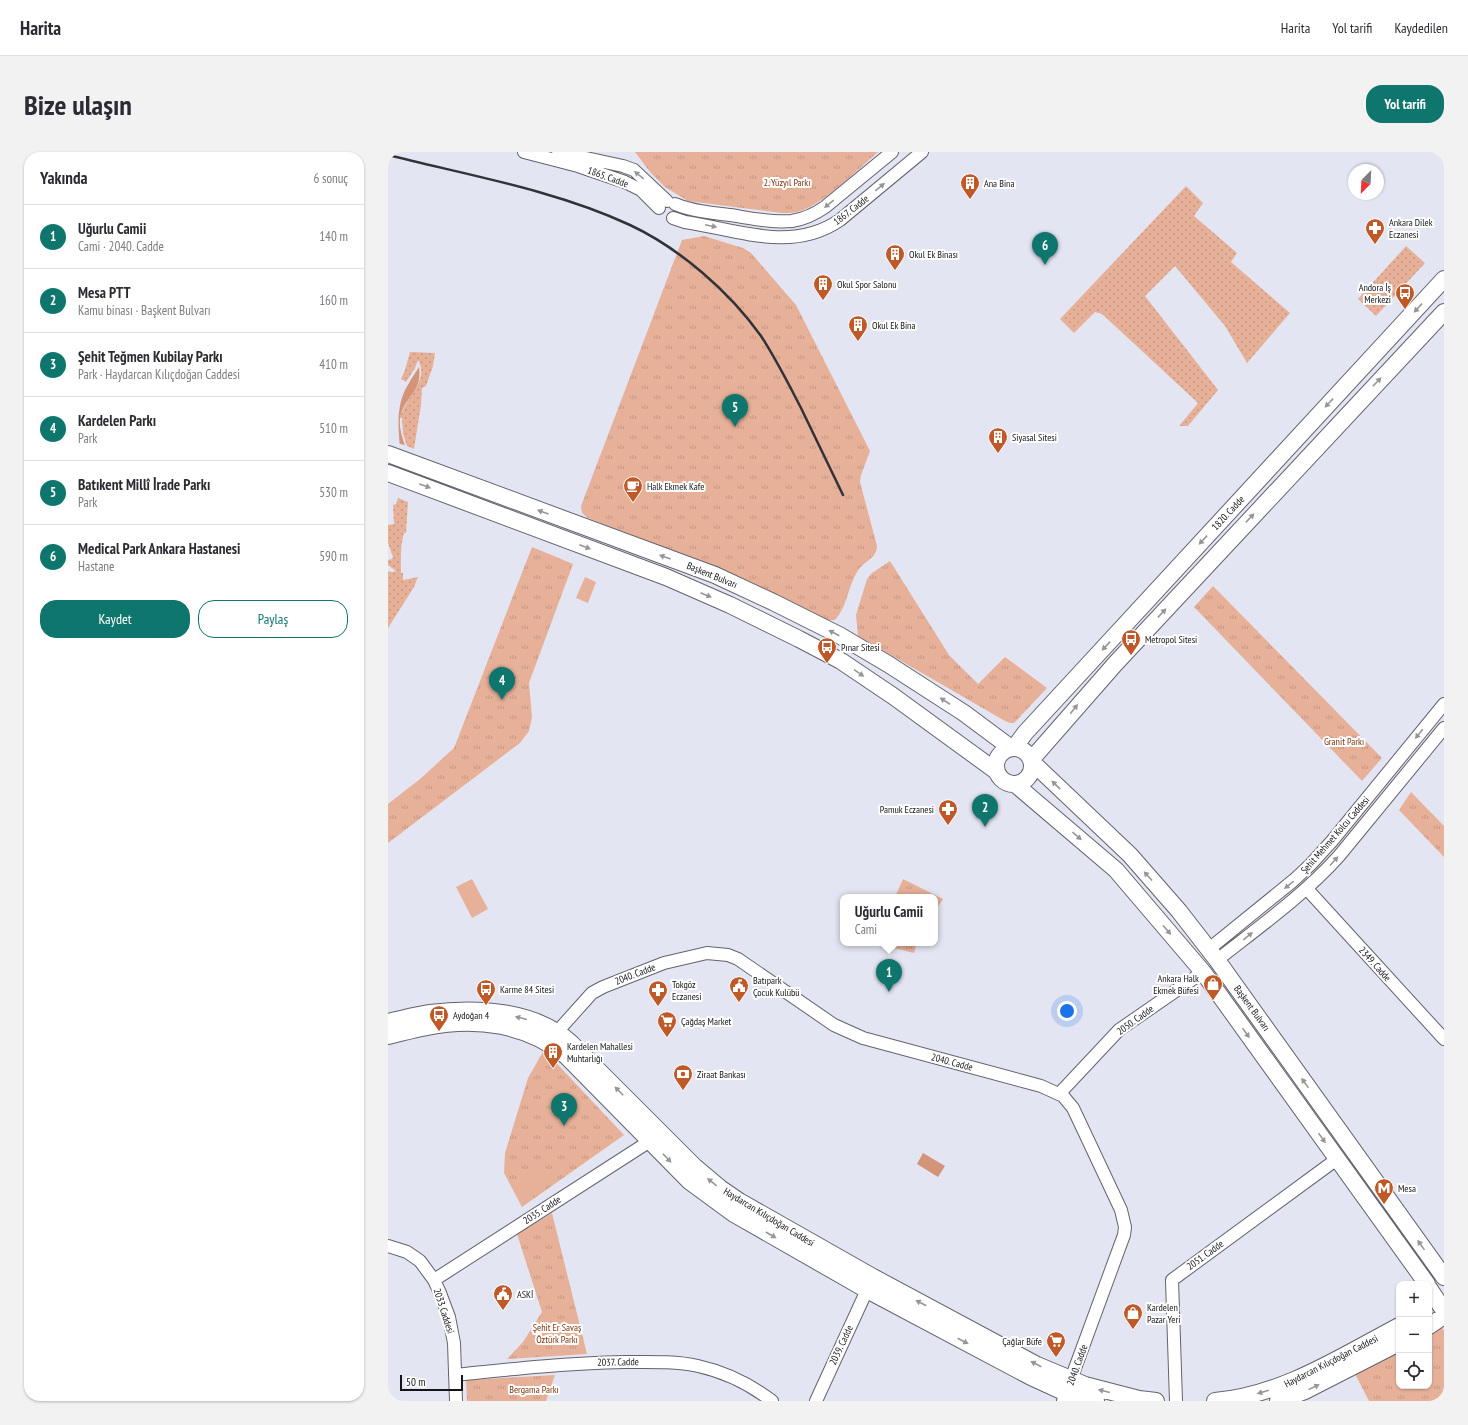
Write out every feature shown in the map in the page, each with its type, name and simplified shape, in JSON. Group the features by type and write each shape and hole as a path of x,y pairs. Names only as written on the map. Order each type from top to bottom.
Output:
{"main road":[{"name":"1820. Cadde","path":"1013,748 1025,733 1444,279"},
{"name":"1820. Cadde","path":"1031,761 1115,664 1444,312"},
{"name":"Başkent Bulvarı","path":"388,454 715,575 773,602 888,664 964,713 1013,748"},
{"name":"Başkent Bulvarı","path":"388,473 662,576 730,605 842,661 948,735 996,771"},
{"path":"948,735 960,735 964,732 967,721 964,713"},
{"path":"1043,714 1042,724 1045,728 1055,730 1061,726"},
{"path":"1013,748 1025,752 1031,761 1032,768 1030,774 1021,783 1009,784 1003,781 996,771 999,755 1003,751 1013,748"},
{"name":"Başkent Bulvarı","path":"1031,761 1130,856 1179,911 1213,955 1444,1277"},
{"name":"Başkent Bulvarı","path":"1015,784 1116,870 1203,972 1424,1281"},
{"path":"1056,818 1055,808 1058,803 1062,801 1072,801"},
{"name":"Haydarcan Kılıçdoğan Caddesi","path":"388,1022 430,1014 482,1011 521,1017 544,1025 566,1056 689,1181 718,1203 751,1224 867,1290 1031,1377 1096,1401"},
{"name":"Haydarcan Kılıçdoğan Caddesi","path":"388,1036 427,1027 450,1024 487,1024 572,1043 695,1167 720,1188 739,1201 873,1277 1037,1365 1067,1391 1116,1394 1156,1401"},
{"path":"1432,1293 1440,1307 1432,1321"},
{"name":"Haydarcan Kılıçdoğan Caddesi","path":"1215,1401 1254,1394 1294,1381 1396,1328"},
{"name":"Haydarcan Kılıçdoğan Caddesi","path":"1278,1401 1305,1391 1396,1345"}],"street":[{"name":"1865. Cadde","path":"524,152 549,158 565,154 623,166 634,170 667,204"},
{"name":"1867. Cadde","path":"892,152 826,207 805,218 791,221 773,221 667,204 659,214 664,218 673,218 685,222 771,238 794,238 809,235 826,229 840,220 922,152"},
{"path":"667,204 677,210 677,213 673,218"},
{"name":"Şehit Mehmet Kolcu Caddesi","path":"1213,955 1311,864 1332,841 1444,704"},
{"name":"Şehit Mehmet Kolcu Caddesi","path":"1213,955 1307,889 1339,856 1444,728"},
{"name":"2349. Cadde","path":"1307,889 1444,1039"},
{"name":"2040. Cadde","path":"553,1038 597,990 664,963 707,953 718,953 738,959 834,1025 848,1032 863,1038 1041,1086 1059,1094 1068,1101 1073,1108 1121,1210 1125,1227 1122,1242 1067,1391"},
{"name":"2050. Cadde","path":"1059,1094 1119,1030 1203,972"},
{"name":"2035. Cadde","path":"434,1280 650,1141"},
{"name":"2051. Cadde","path":"1176,1401 1172,1280 1337,1159"},
{"name":"2033 Caddesi","path":"388,1246 407,1252 420,1261 434,1280 440,1293 452,1328 456,1401"},
{"name":"2039. Cadde","path":"816,1401 867,1290"},
{"name":"2037. Cadde","path":"455,1375 590,1363 680,1363 698,1366 733,1377 772,1401"}],"green space":[{"name":"2. Yüzyıl Parkı","path":"635,152 878,152 842,184 813,205 800,211 782,213 688,201 665,187 650,172"},
{"path":"1186,186 1203,203 1194,216 1237,253 1231,262 1290,313 1247,363 1225,326 1175,266 1145,296 1218,390 1188,426 1179,426 1198,403 1102,314 1095,312 1074,333 1060,319"},
{"path":"704,236 743,248 751,253 796,305 870,451 860,482 877,546 875,554 857,572 851,584 845,603 835,620 827,620 778,595 588,518 582,513 581,506 682,240"},
{"path":"1406,246 1425,263 1376,316 1358,299"},
{"path":"410,352 435,353 433,366 426,386 422,388 421,405 414,449 407,446 403,434 402,418 400,418 419,382 421,375 421,368 418,360 406,382 401,379"},
{"path":"398,498 408,502 406,533 404,533 401,548 401,573 403,573 403,580 418,577 414,587 388,628 388,571 396,571 388,565 388,560 392,559 393,557 388,543 388,525 394,524 393,505 396,504"},
{"path":"532,547 573,564 529,683 532,717 529,731 520,743 388,843 388,804 420,779 454,748"},
{"path":"890,561 949,655 978,684 1005,657 1047,688 1014,723 1005,721 858,636 856,615 867,579 872,573"},
{"path":"585,577 596,582 588,603 576,598"},
{"name":"Granit Parkı","path":"1213,586 1382,758 1362,781 1194,607"},
{"path":"1411,792 1444,826 1444,857 1399,810"},
{"path":"472,879 488,909 472,918 456,887"},
{"path":"903,879 933,894 896,894"},
{"path":"938,896 943,899 938,906"},
{"path":"886,946 916,946 914,953"},
{"path":"544,1050 624,1135 522,1207 504,1173 505,1153 528,1078"},
{"path":"540,1167 548,1182 525,1194 518,1179"},
{"name":"Şehit Er Savaş Öztürk Parkı","path":"552,1213 587,1354 507,1359 523,1342 542,1312 517,1234"},
{"path":"1442,1327 1444,1331 1444,1401 1369,1401 1354,1372 1396,1351 1396,1389 1432,1389 1432,1332"},
{"name":"Bergama Parkı","path":"555,1375 546,1401 467,1401 466,1380"}],"shaded area":[{"path":"419,367 419,376 416,389 405,405 400,419 400,429 405,446 400,448 399,414 400,406 405,391"},
{"path":"923,1153 945,1166 938,1177 917,1164"}],"pier":[{"path":"398,443 407,446 409,463 407,481 402,492 399,493 390,489 389,487 396,466"}],"railway":[{"path":"388,155 510,184 572,202 630,225 685,258 734,303 761,336 777,362 801,408 843,495"}],"place":[{"name":"Ana Bina","path":"970,200"},
{"name":"Ankara Dilek Eczanesi","path":"1375,245"},
{"name":"Medical Park Ankara Hastanesi","path":"1045,265"},
{"name":"Okul Ek Binası","path":"895,271"},
{"name":"Okul Spor Salonu","path":"823,301"},
{"name":"Andora İş Merkezi","path":"1405,310"},
{"name":"Okul Ek Bina","path":"858,342"},
{"name":"Batıkent Millî İrade Parkı","path":"735,427"},
{"name":"Siyasal Sitesi","path":"998,454"},
{"name":"Halk Ekmek Kafe","path":"633,503"},
{"name":"Metropol Sitesi","path":"1131,656"},
{"name":"Pınar Sitesi","path":"827,664"},
{"name":"Kardelen Parkı","path":"502,700"},
{"name":"Pamuk Eczanesi","path":"948,826"},
{"name":"Mesa PTT","path":"985,827"},
{"name":"Uğurlu Camii","path":"889,992"},
{"name":"Ankara Halk Ekmek Büfesi","path":"1213,1001"},
{"name":"Batıpark Çocuk Kulübü","path":"739,1003"},
{"name":"Karme 84 Sitesi","path":"486,1006"},
{"name":"Tokgöz Eczanesi","path":"658,1007"},
{"name":"Aydoğan 4","path":"439,1032"},
{"name":"Çağdaş Market","path":"667,1038"},
{"name":"Kardelen Mahallesi Muhtarlığı","path":"553,1069"},
{"name":"Ziraat Bankası","path":"683,1091"},
{"name":"Şehit Teğmen Kubilay Parkı","path":"564,1126"},
{"name":"Mesa","path":"1384,1205"},
{"name":"ASKİ","path":"503,1311"},
{"name":"Kardelen Pazar Yeri","path":"1133,1330"},
{"name":"Çağlar Büfe","path":"1056,1358"}]}
